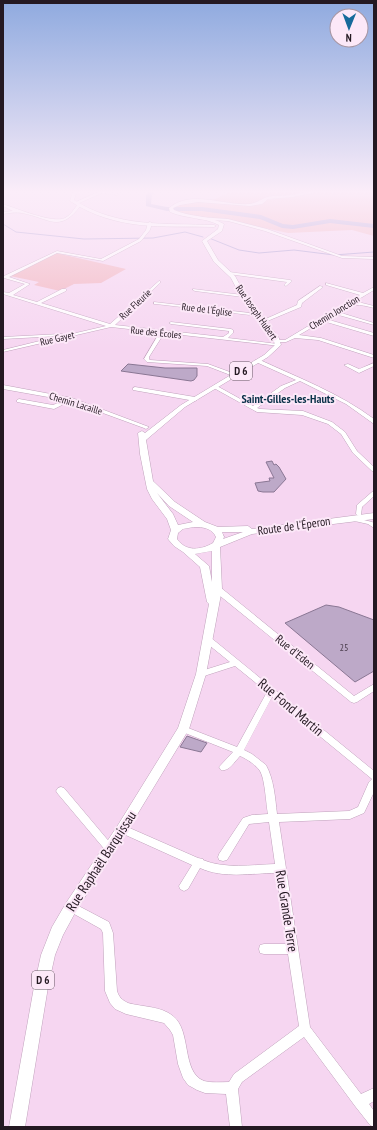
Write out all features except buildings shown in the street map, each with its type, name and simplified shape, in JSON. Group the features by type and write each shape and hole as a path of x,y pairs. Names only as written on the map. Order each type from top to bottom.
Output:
{"main road":[{"name":"Rue Joseph Hubert","path":"145,433 195,398 258,361 278,343 243,296 233,277 216,261 206,244"},
{"path":"145,433 150,482 155,497 172,519 175,530"},
{"path":"150,482 172,504 202,524 216,530 220,537 216,546 201,552 184,551 176,547 172,541 172,536 175,530 187,524 202,524"},
{"name":"Route de l'Éperon","path":"216,530 243,530 374,512"},
{"path":"335,520 358,514"},
{"name":"Route de l'Éperon","path":"216,546 250,532 374,516"},
{"name":"Rue Raphaël Barquissau","path":"17,1127 41,987 48,955 57,932 71,907 122,829 183,729 201,674 217,589 216,546"},
{"name":"Rue Raphaël Barquissau","path":"184,551 204,566 213,605"}],"street":[{"path":"9,295 28,284 5,277 57,252 102,260 133,244"},
{"path":"304,244 349,258 374,258"},
{"path":"229,273 290,281 286,285"},
{"name":"Rue Fleurie","path":"111,326 159,282"},
{"path":"327,284 363,294"},
{"path":"263,321 299,306 299,303 321,288"},
{"name":"Chemin Jonction","path":"294,336 374,288"},
{"path":"38,303 64,290"},
{"path":"195,290 243,296"},
{"name":"Rue des Écoles","path":"3,293 111,326 224,339 278,343"},
{"name":"Rue de l'Église","path":"156,303 259,316"},
{"path":"347,304 358,303 374,307"},
{"path":"334,312 374,324"},
{"path":"322,319 374,335"},
{"path":"170,323 231,330 231,333 224,339"},
{"name":"Rue Gayet","path":"3,351 53,337 111,326"},
{"path":"278,343 286,341 294,336 319,339 374,357"},
{"path":"17,347 28,337"},
{"path":"3,338 53,337"},
{"path":"159,338 146,359 149,361 208,365 235,375"},
{"path":"258,361 359,410 374,422"},
{"path":"359,371 374,364"},
{"path":"346,365 366,374"},
{"path":"252,408 283,387 299,380"},
{"name":"Chemin Lacaille","path":"3,387 70,399 145,433"},
{"path":"215,387 252,408 267,413 303,413 330,423 343,433 354,452 374,470"},
{"path":"135,389 195,398"},
{"path":"19,401 54,406 70,399"},
{"path":"358,514 359,506 374,493"},
{"path":"350,518 370,523 374,526"},
{"name":"Rue d'Eden","path":"217,589 354,700 374,687"},
{"name":"Rue Fond Martin","path":"207,639 374,776"},
{"path":"201,674 237,663"},
{"path":"224,767 239,750 272,692"},
{"name":"Rue Grande Terre","path":"183,729 239,750 264,768 267,777 305,1029 374,1121"},
{"path":"223,857 246,821 252,819 350,815 361,810 374,782"},
{"path":"61,791 109,848"},
{"path":"122,829 210,868 222,870 280,868"},
{"path":"184,886 199,862"},
{"path":"71,907 105,926 108,933 111,991 114,999 123,1008 157,1015 168,1019 174,1025 179,1034 184,1063 189,1075 200,1086 232,1088"},
{"path":"264,949 293,949"},
{"path":"236,1127 232,1088 238,1078 305,1029"},
{"path":"359,1102 374,1094"}],"shaded area":[{"path":"56,253 126,269 101,283 74,284 60,291 34,285 39,282 10,276"}],"waterway":[{"path":"223,244 239,250 259,253 294,250 334,255 374,252"}],"district":[{"name":"Saint-Gilles-les-Hauts","path":"288,399"}]}
